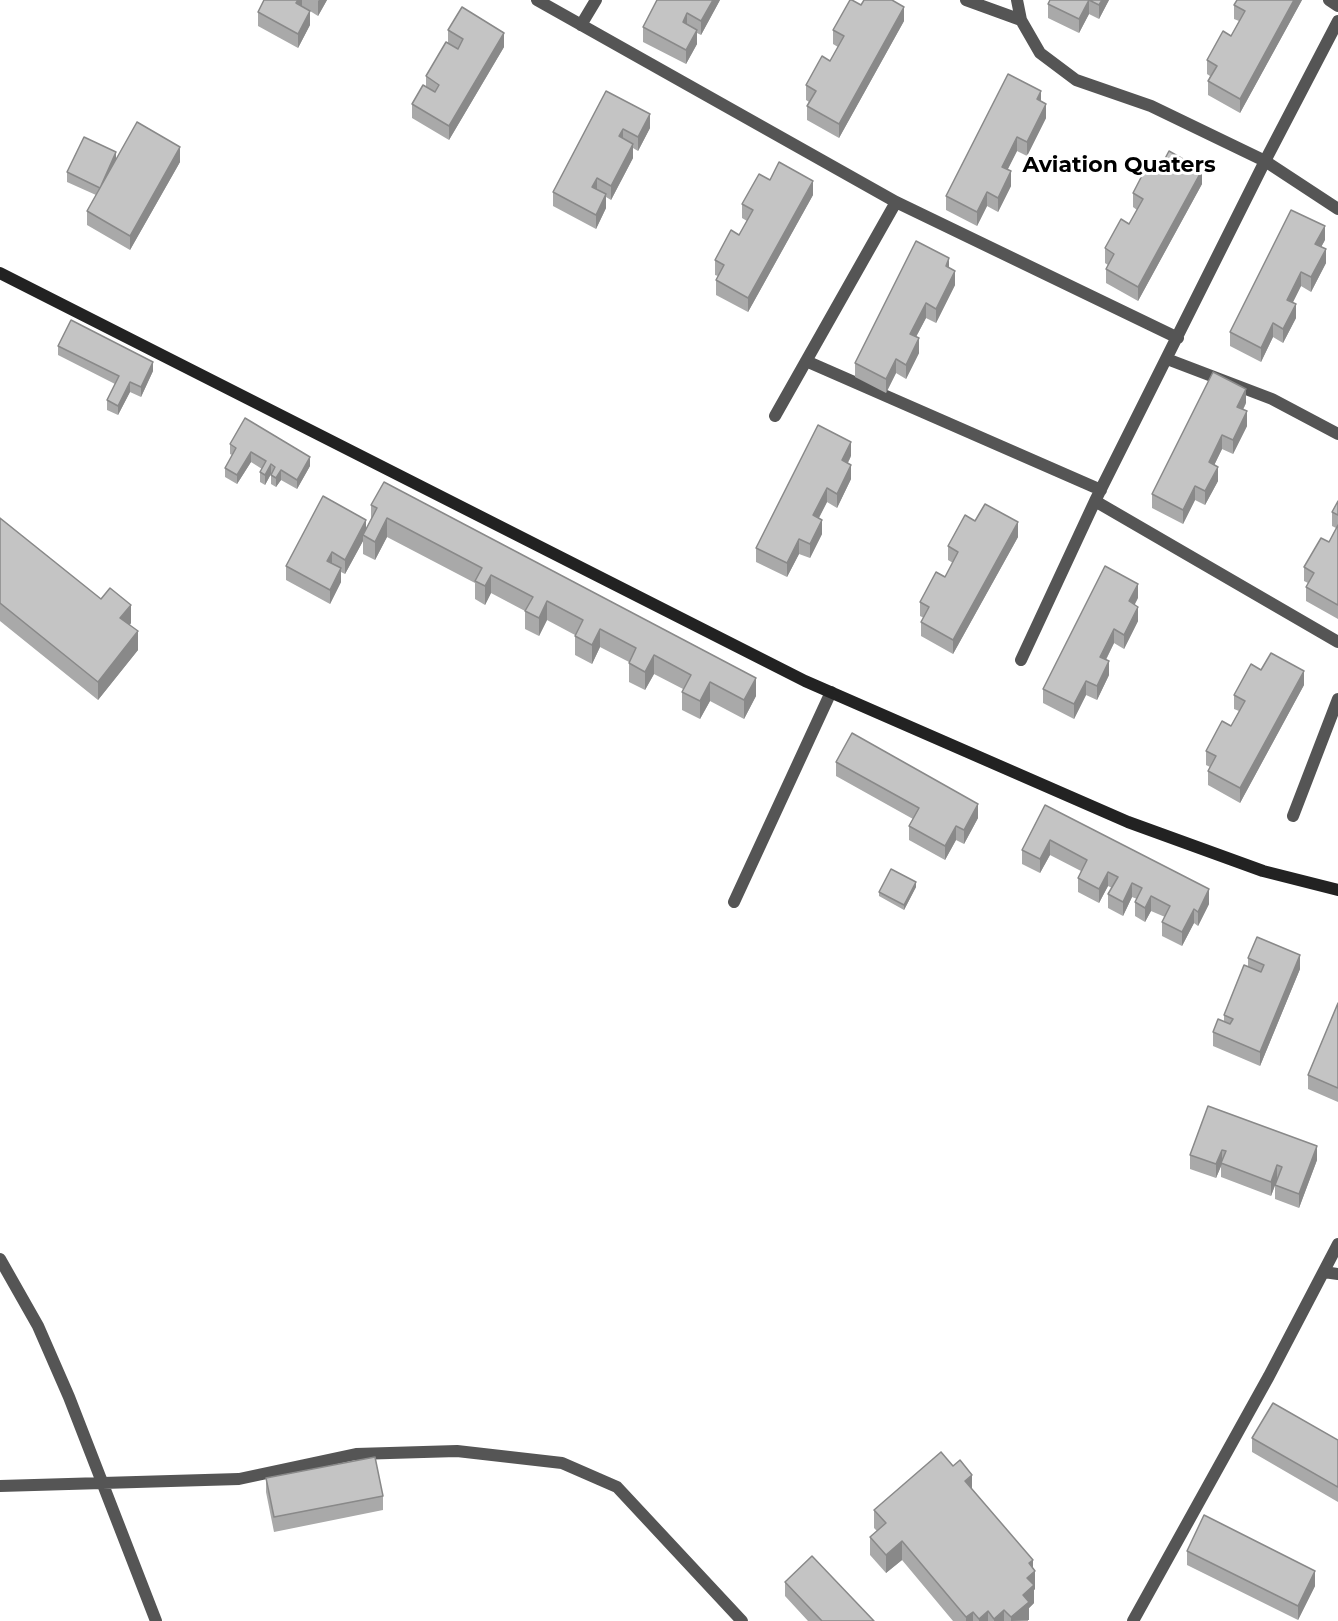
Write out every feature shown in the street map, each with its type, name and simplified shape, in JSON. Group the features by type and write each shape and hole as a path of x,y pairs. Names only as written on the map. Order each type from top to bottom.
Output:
{"main road":[{"path":"0,273 410,483 805,681 1128,822 1263,871 1338,890"}],"street":[{"path":"537,0 896,202 1178,338"},
{"path":"581,25 596,0"},
{"path":"966,0 1021,20"},
{"path":"1017,0 1021,20 1040,53 1076,80 1150,106 1265,161 1338,209"},
{"path":"1329,0 1338,6"},
{"path":"1021,660 1098,496 1265,161 1338,21"},
{"path":"775,416 896,202"},
{"path":"1167,359 1272,399 1338,434"},
{"path":"806,361 1098,496 1338,642"},
{"path":"734,902 831,692"},
{"path":"1293,816 1338,699"},
{"path":"1133,1621 1338,1244"},
{"path":"0,1259 38,1326 103,1483 156,1621"},
{"path":"1324,1272 1338,1274"},
{"path":"0,1486 240,1479 356,1454 457,1451 562,1463 617,1487 742,1621"}],"building":[{"path":"264,0 298,0 296,3 310,11 298,34 258,12"},
{"path":"657,0 713,0 701,21 687,13 683,22 697,30 686,50 643,27"},
{"path":"850,0 861,5 864,0 892,0 904,7 839,124 807,106 816,91 806,85 822,56 830,61 844,36 833,30"},
{"path":"1050,0 1089,0 1079,19 1048,4"},
{"path":"1089,0 1102,0 1099,5"},
{"path":"1237,0 1294,0 1240,99 1208,81 1217,66 1207,60 1223,31 1231,36 1245,11 1234,5"},
{"path":"462,7 504,33 449,126 412,104 423,85 435,92 439,85 426,76 446,42 458,49 463,39 448,30"},
{"path":"1008,74 1041,91 1037,99 1046,104 1027,142 1017,137 1002,167 1011,171 998,198 987,192 977,212 946,196"},
{"path":"606,91 650,114 638,137 623,129 619,136 633,144 611,186 597,178 592,187 606,194 596,215 553,192"},
{"path":"137,122 180,147 130,236 87,211"},
{"path":"84,137 116,152 100,188 67,172"},
{"path":"1169,151 1202,170 1138,287 1106,269 1114,254 1105,248 1121,219 1129,224 1143,199 1133,193 1149,162 1160,168"},
{"path":"779,162 813,181 748,298 716,280 724,265 715,260 731,230 739,235 753,210 742,204 759,174 770,180"},
{"path":"1291,210 1325,226 1315,244 1326,249 1311,277 1301,272 1287,300 1296,304 1283,329 1273,323 1261,348 1230,332"},
{"path":"916,241 949,258 946,266 955,271 936,309 926,303 910,334 919,338 906,365 896,359 886,379 855,363"},
{"path":"71,320 153,362 141,387 130,382 118,406 107,400 119,376 58,346"},
{"path":"1213,372 1246,389 1237,407 1247,411 1233,440 1222,435 1209,462 1218,467 1205,491 1195,486 1183,510 1152,494"},
{"path":"245,418 310,457 297,480 281,470 276,478 271,475 275,467 271,464 265,475 260,472 266,461 251,452 237,475 225,468 236,448 230,444"},
{"path":"818,425 851,442 842,460 851,465 837,494 827,488 813,515 822,520 810,544 799,539 787,563 756,548"},
{"path":"384,482 756,678 744,700 710,682 700,701 682,692 691,675 654,655 645,672 629,663 636,648 600,629 592,645 575,636 583,620 547,601 539,618 525,611 533,597 491,575 485,586 475,581 482,568 387,518 375,542 363,535 377,508 371,505"},
{"path":"323,496 366,520 345,560 332,552 327,561 341,568 330,590 286,566"},
{"path":"1338,501 1338,515 1332,512"},
{"path":"985,504 1018,522 953,640 921,622 929,607 920,602 936,572 945,577 958,552 948,546 965,515 975,521"},
{"path":"0,518 101,599 110,588 131,605 120,618 138,631 98,682 0,603"},
{"path":"1338,525 1338,605 1306,587 1314,573 1304,567 1321,538 1329,542"},
{"path":"1105,566 1138,584 1129,601 1138,607 1124,635 1114,629 1100,657 1109,661 1097,686 1086,681 1074,704 1043,689"},
{"path":"1271,653 1304,671 1240,788 1208,771 1216,756 1206,751 1222,721 1231,726 1245,701 1234,695 1251,664 1261,670"},
{"path":"852,733 978,804 964,830 956,826 945,846 909,826 919,808 836,762"},
{"path":"1045,805 1209,889 1198,912 1194,909 1182,932 1162,922 1170,906 1151,896 1145,908 1135,902 1142,888 1132,883 1123,902 1108,894 1118,877 1108,872 1099,889 1078,878 1087,860 1050,840 1040,859 1022,850"},
{"path":"891,869 916,882 904,905 879,892"},
{"path":"1257,937 1300,955 1260,1052 1213,1032 1218,1019 1230,1024 1233,1019 1224,1015 1244,965 1261,972 1264,965 1248,958"},
{"path":"1338,1003 1338,1088 1308,1075"},
{"path":"1208,1106 1317,1146 1299,1194 1275,1185 1282,1167 1277,1165 1271,1182 1221,1163 1226,1151 1222,1150 1216,1164 1190,1155"},
{"path":"1273,1403 1338,1440 1338,1487 1252,1438"},
{"path":"941,1452 953,1466 960,1460 972,1475 965,1481 1033,1560 1029,1563 1035,1571 1027,1578 1034,1585 1023,1595 1029,1602 1011,1617 1004,1610 994,1619 988,1611 979,1619 973,1612 966,1617 902,1541 886,1555 870,1537 886,1523 874,1510"},
{"path":"375,1457 383,1496 274,1517 266,1478"},
{"path":"1204,1515 1315,1571 1298,1606 1187,1551"},
{"path":"812,1556 874,1621 822,1621 785,1582"}],"district":[{"name":"Aviation Quaters","path":"1119,166"}]}
